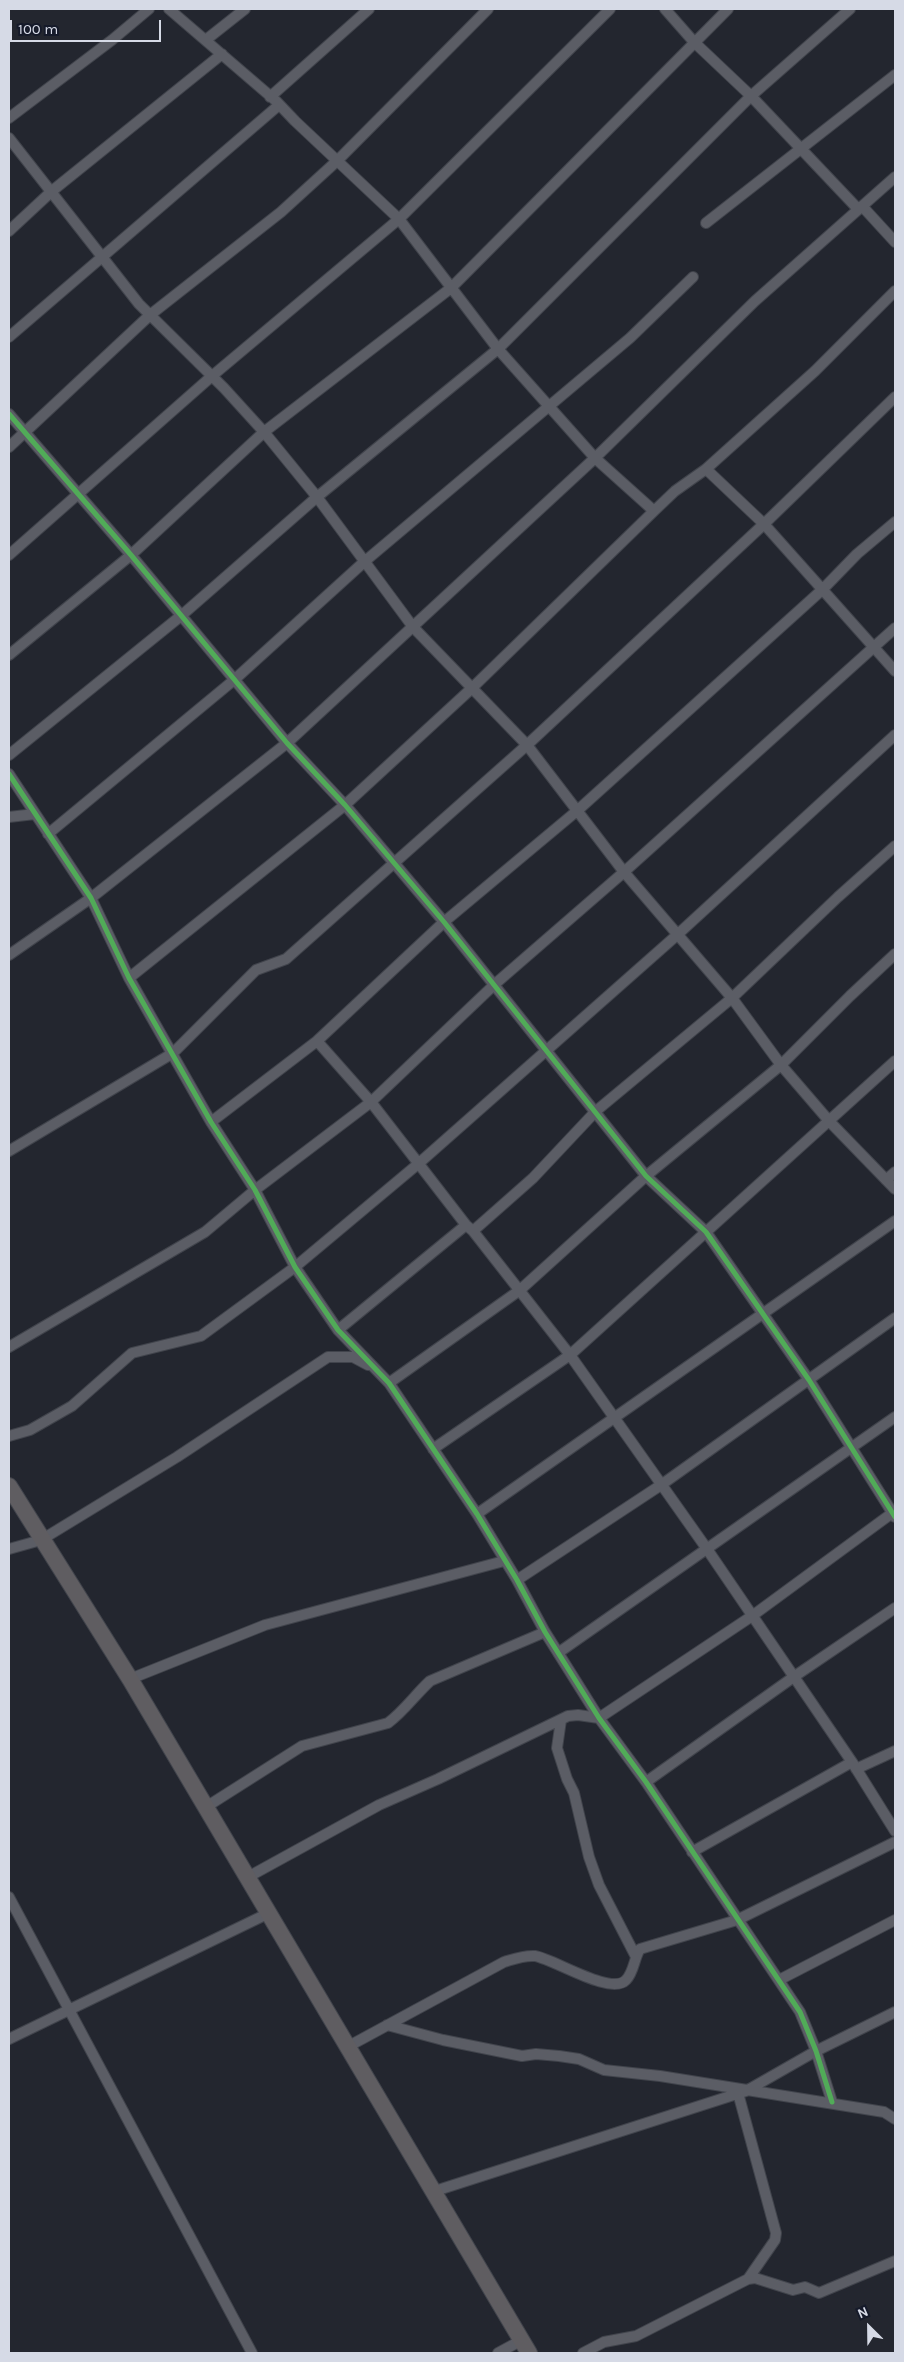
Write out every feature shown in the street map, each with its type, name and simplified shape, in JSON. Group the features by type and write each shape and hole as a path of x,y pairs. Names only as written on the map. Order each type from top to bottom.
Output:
{"main road":[{"path":"9,1486 41,1540 130,1679 435,2191 525,2347"}],"street":[{"path":"9,118 112,40 149,9"},
{"path":"169,9 207,39 399,219 498,349 550,404 595,458 654,511"},
{"path":"207,39 245,9"},
{"path":"270,97 369,9"},
{"path":"9,447 150,315 281,212 338,160 488,9"},
{"path":"9,554 212,376 399,219 610,9"},
{"path":"665,9 694,42 751,96 895,242"},
{"path":"9,655 131,555 264,432 451,288 728,9"},
{"path":"9,755 182,615 317,496 498,349 751,96 850,9"},
{"path":"9,232 52,191 222,54"},
{"path":"706,223 895,75"},
{"path":"9,337 101,255 279,105"},
{"path":"9,138 150,315 212,376 264,432 317,496 413,627 526,745 624,872 732,998 782,1065 830,1122 895,1189"},
{"path":"9,955 91,898 287,743 595,458 754,302 895,176"},
{"path":"48,834 234,680 364,562 630,338 693,277"},
{"path":"129,978 345,805 471,689 675,491 706,470 815,371 895,291"},
{"path":"9,1151 173,1053 256,970 286,959 526,745 764,524 895,396"},
{"path":"9,414 182,615 287,743 345,805 444,922 646,1176 706,1232 808,1380 894,1514 752,1616 599,1718 578,1714 562,1720 438,1780 379,1805 248,1877"},
{"path":"706,470 764,524 895,671"},
{"path":"211,1122 317,1040 444,922 578,810 895,522"},
{"path":"9,1347 205,1232 255,1190 371,1102 495,984 624,872 895,628"},
{"path":"9,1436 30,1430 72,1406 132,1353 201,1336 295,1266 418,1164 677,935 895,735"},
{"path":"9,774 91,898 129,978 211,1122 255,1190 295,1266 338,1330 389,1383 477,1514 517,1580 558,1654 599,1718 646,1782 800,2012 816,2051 832,2102"},
{"path":"9,817 35,814"},
{"path":"338,1330 533,1178 596,1111 732,998 838,897 895,846"},
{"path":"389,1383 520,1290 646,1176 782,1065 850,996 895,954"},
{"path":"317,1040 371,1102 570,1355 795,1676 895,1831"},
{"path":"433,1449 570,1355 830,1122 895,1061"},
{"path":"886,1180 895,1172"},
{"path":"477,1514 895,1221"},
{"path":"517,1580 661,1486 895,1318"},
{"path":"9,1549 41,1540 177,1457 328,1357 353,1357 378,1370"},
{"path":"558,1654 895,1417"},
{"path":"130,1679 265,1625 504,1561"},
{"path":"646,1782 795,1676 895,1608"},
{"path":"206,1807 302,1746 388,1723 430,1681 545,1632"},
{"path":"562,1720 558,1748 567,1779 574,1793 589,1857 599,1885 635,1955"},
{"path":"692,1852 854,1765 895,1751"},
{"path":"348,2046 504,1962 522,1956 535,1956 612,1985 627,1980 635,1955 640,1949 737,1920 895,1842"},
{"path":"9,1897 252,2353"},
{"path":"9,2039 269,1913"},
{"path":"779,1980 895,1920"},
{"path":"435,2191 742,2092 816,2051 895,2012"},
{"path":"387,2025 443,2040 522,2056 536,2054 559,2056 578,2060 604,2070 660,2076 742,2092 832,2102 884,2112 895,2119"},
{"path":"742,2092 776,2233 774,2240 748,2279"},
{"path":"884,2112 895,2105"},
{"path":"583,2353 604,2342 636,2336 748,2279 755,2278 793,2290 806,2287 819,2293 895,2261"},
{"path":"498,2353 525,2347"}],"cycle path":[{"path":"9,414 131,555 287,743 345,805 444,922 646,1176 706,1232 809,1380 895,1517"},
{"path":"9,774 91,898 129,978 211,1122 255,1190 295,1267 338,1330 389,1383 477,1514 517,1580 545,1632 599,1718 646,1782 800,2012 816,2051 832,2102"}]}
